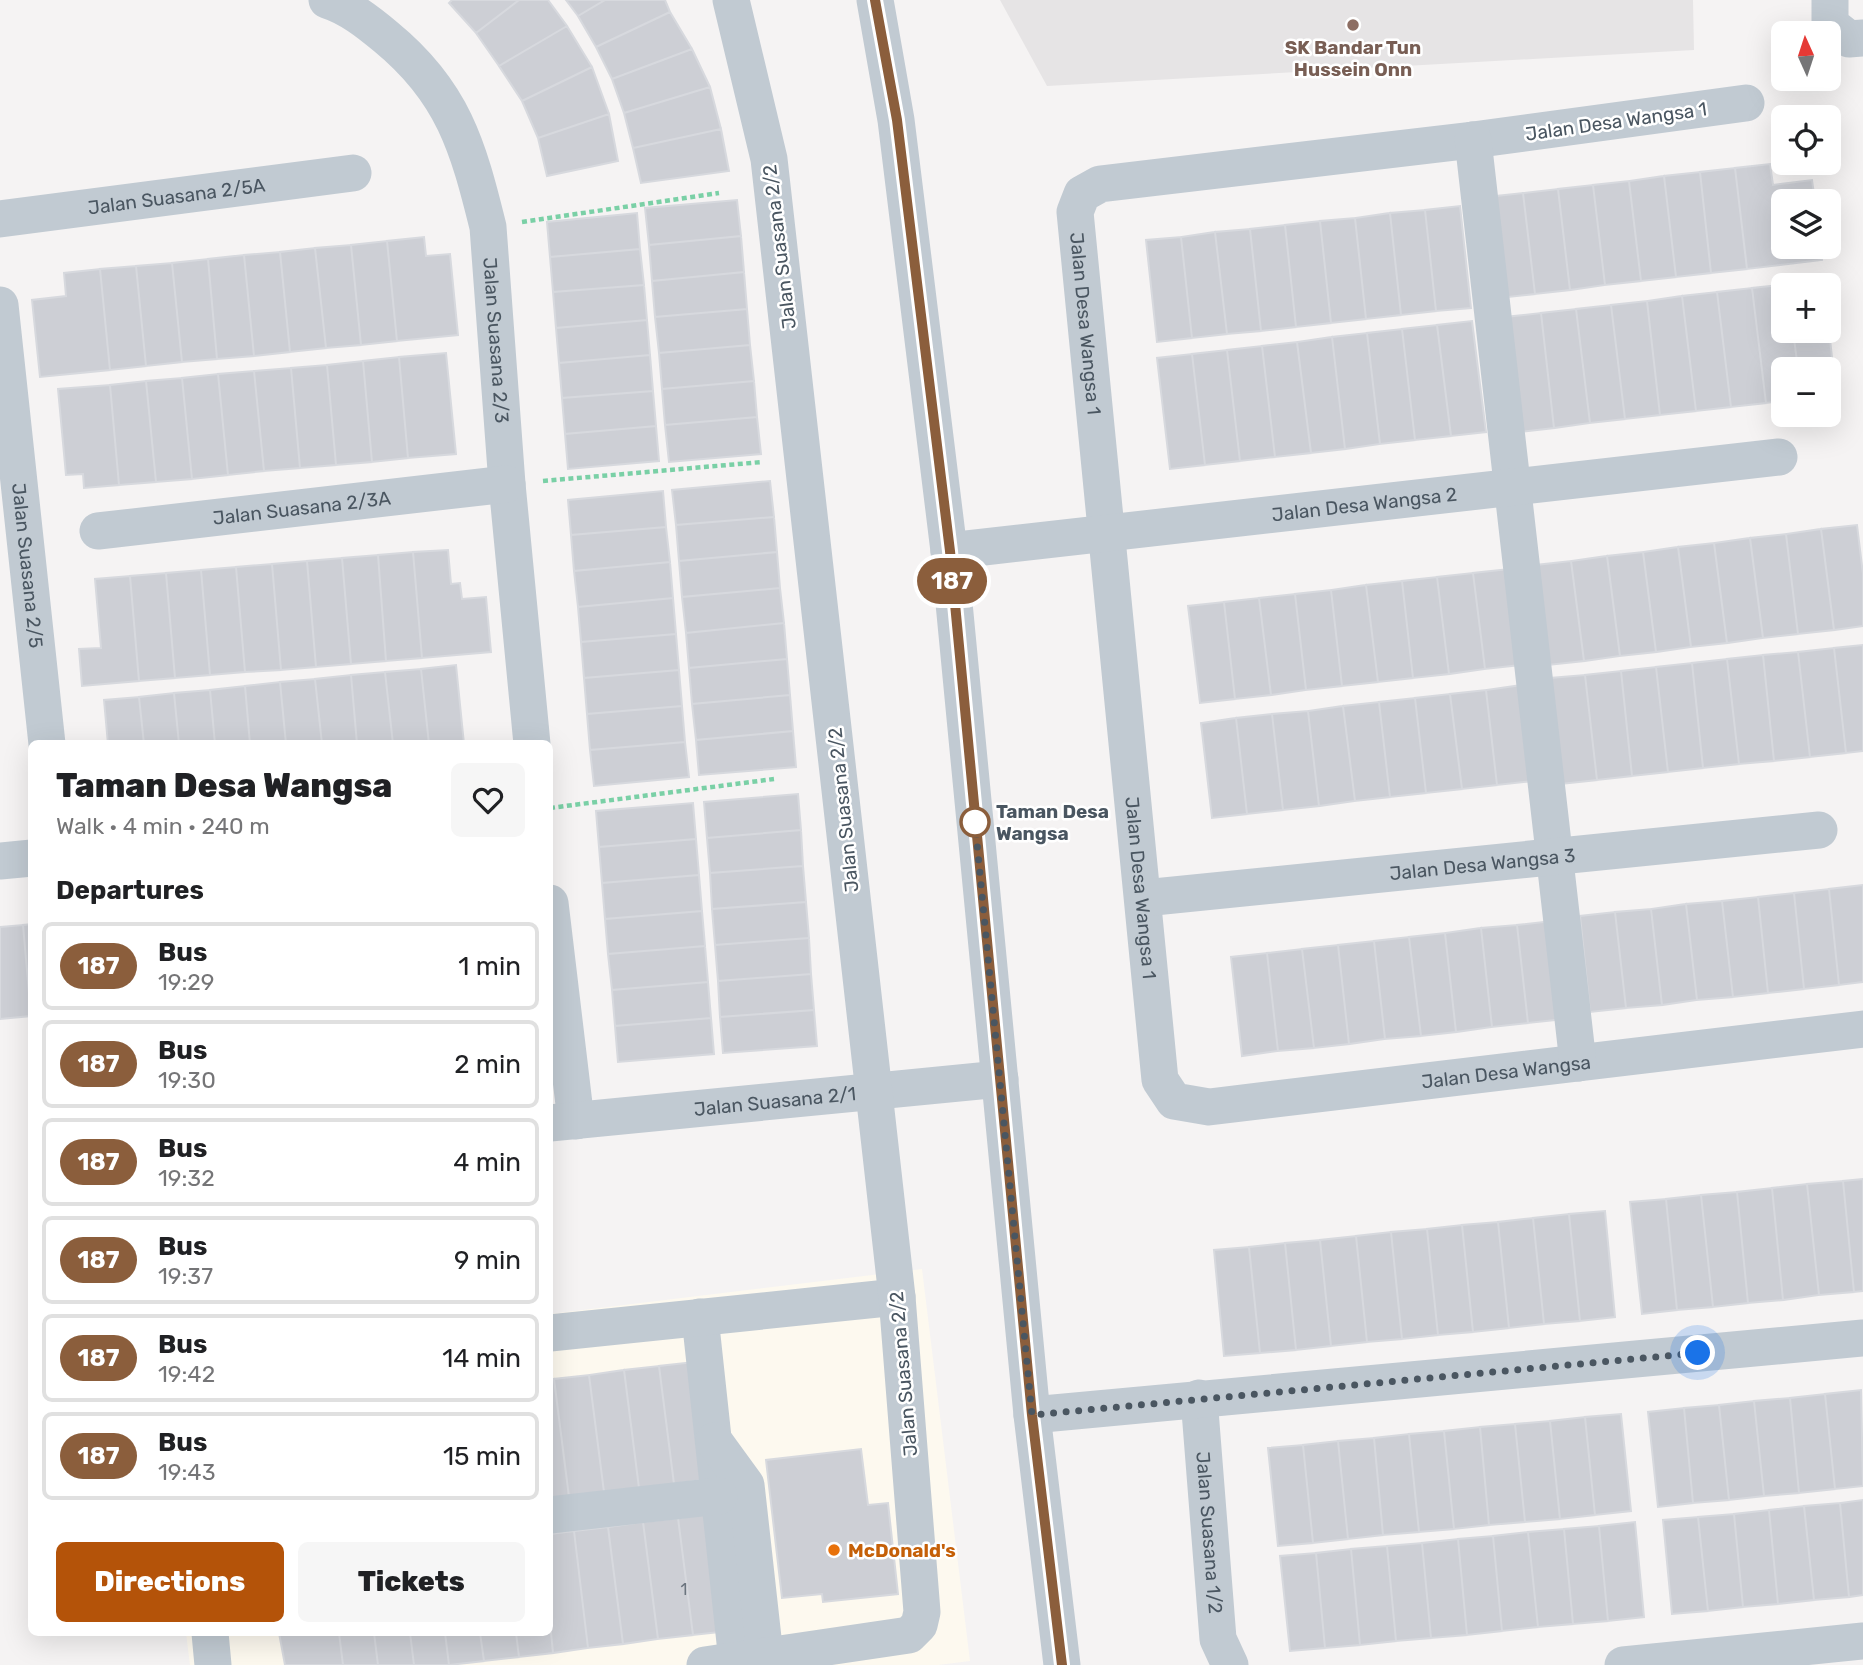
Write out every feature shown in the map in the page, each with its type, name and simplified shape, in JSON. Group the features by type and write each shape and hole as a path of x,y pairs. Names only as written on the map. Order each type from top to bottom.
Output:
{"street":[{"name":"Jalan Suasana 2/3","path":"327,0 340,4 370,24 411,57 444,99 459,131 488,227 507,484 532,740"},
{"name":"Jalan Suasana 2/2","path":"731,0 769,159 897,1297 922,1612 919,1625 909,1635 736,1661"},
{"path":"875,0 897,120 950,551 1032,1415 1062,1665"},
{"path":"1830,0 1830,24 1849,39 1863,38"},
{"name":"Jalan Desa Wangsa 1","path":"1160,1080 1075,212 1082,194 1100,184 1473,140 1746,103"},
{"path":"1473,140 1510,488 1578,1063"},
{"name":"Jalan Suasana 2/5A","path":"0,219 354,173"},
{"name":"Jalan Suasana 2/5","path":"0,305 47,740"},
{"name":"Jalan Desa Wangsa 2","path":"950,551 1779,457"},
{"name":"Jalan Suasana 2/3A","path":"98,531 507,484"},
{"name":"Jalan Desa Wangsa 3","path":"1144,898 1819,830"},
{"path":"0,861 28,858"},
{"path":"553,954 563,1122"},
{"name":"Jalan Desa Wangsa","path":"1160,1080 1174,1101 1209,1107 1863,1029"},
{"name":"Jalan Suasana 2/1","path":"563,1122 1000,1079"},
{"path":"553,1333 897,1297"},
{"path":"699,1317 736,1661"},
{"path":"1032,1415 1863,1338"},
{"name":"Jalan Suasana 1/2","path":"1199,1398 1218,1639 1230,1665"},
{"path":"713,1439 746,1485 736,1661"},
{"path":"553,1515 719,1496"},
{"path":"211,1636 213,1665"},
{"path":"1623,1665 1863,1641"}],"path":[{"path":"488,227 719,193"},
{"path":"507,484 762,462"},
{"path":"553,808 774,779"}],"shaded area":[{"name":"SK Bandar Tun Hussein Onn","path":"1000,0 1693,0 1694,50 1047,86"},
{"path":"922,1269 970,1661 938,1665 190,1665 186,1636 553,1636 553,1314"}],"building":[{"path":"452,0 519,0 476,33 449,3"},
{"path":"519,0 548,0 567,26 499,66 476,33"},
{"path":"566,0 605,0 578,16"},
{"path":"605,0 665,0 670,12 596,47 578,16"},
{"path":"670,12 692,49 612,79 596,47"},
{"path":"567,26 592,67 522,101 499,66"},
{"path":"692,49 710,87 624,113 612,79"},
{"path":"592,67 609,114 538,138 522,101"},
{"path":"710,87 721,129 633,148 624,113"},
{"path":"609,114 618,161 547,176 538,138"},
{"path":"721,129 729,171 641,183 633,148"},
{"path":"1770,164 1773,185 1812,180 1813,189 1771,189 1771,259 1822,260 1747,269 1735,168"},
{"path":"1735,168 1747,269 1711,273 1700,172"},
{"path":"1700,172 1711,273 1676,277 1664,176"},
{"path":"1664,176 1676,277 1641,281 1629,181"},
{"path":"1629,181 1641,281 1605,285 1593,185"},
{"path":"1593,185 1605,285 1570,290 1558,189"},
{"path":"1558,189 1570,290 1535,294 1523,193"},
{"path":"1523,193 1535,294 1499,298 1487,197"},
{"path":"737,200 741,236 649,245 645,208"},
{"path":"1460,206 1471,308 1436,311 1425,210"},
{"path":"1425,210 1436,311 1401,315 1390,213"},
{"path":"637,213 640,249 550,257 547,222"},
{"path":"1390,213 1401,315 1366,319 1355,218"},
{"path":"1355,218 1366,319 1331,323 1320,221"},
{"path":"1320,221 1331,323 1296,327 1285,225"},
{"path":"1285,225 1296,327 1261,331 1250,229"},
{"path":"1250,229 1261,331 1227,334 1215,232"},
{"path":"1215,232 1227,334 1192,338 1181,237"},
{"path":"741,236 744,272 652,281 649,245"},
{"path":"424,237 426,256 450,254 458,335 397,341 387,241"},
{"path":"1181,237 1192,338 1157,342 1146,240"},
{"path":"387,241 397,341 361,345 351,245"},
{"path":"351,245 361,345 326,348 315,248"},
{"path":"315,248 326,348 290,352 280,252"},
{"path":"640,249 644,285 553,292 550,257"},
{"path":"280,252 290,352 254,356 244,255"},
{"path":"244,255 254,356 217,359 208,259"},
{"path":"208,259 217,359 182,362 172,263"},
{"path":"172,263 182,362 146,366 136,266"},
{"path":"136,266 146,366 110,370 100,269"},
{"path":"100,269 110,370 40,377 32,300 66,296 64,273"},
{"path":"744,272 747,309 655,317 652,281"},
{"path":"644,285 647,320 556,328 553,292"},
{"path":"1771,286 1771,343 1795,343 1796,357 1771,357 1771,402 1766,403 1752,288"},
{"path":"1752,288 1766,403 1731,407 1717,292"},
{"path":"1717,292 1731,407 1696,411 1682,296"},
{"path":"1682,296 1696,411 1660,415 1647,301"},
{"path":"1647,301 1660,415 1625,419 1611,305"},
{"path":"1611,305 1625,419 1590,423 1576,309"},
{"path":"747,309 750,345 659,353 655,317"},
{"path":"1576,309 1590,423 1554,428 1541,313"},
{"path":"1541,313 1554,428 1520,432 1505,317"},
{"path":"647,320 650,355 559,363 556,328"},
{"path":"1472,321 1486,432 1451,436 1437,325"},
{"path":"1437,325 1451,436 1415,440 1402,329"},
{"path":"1402,329 1415,440 1380,444 1367,333"},
{"path":"1367,333 1380,444 1345,449 1332,337"},
{"path":"1332,337 1345,449 1311,453 1297,342"},
{"path":"1297,342 1311,453 1275,457 1262,346"},
{"path":"1795,343 1830,343 1832,357 1796,357"},
{"path":"750,345 754,381 662,389 659,353"},
{"path":"1262,346 1275,457 1240,461 1227,350"},
{"path":"1227,350 1240,461 1205,465 1192,354"},
{"path":"446,353 456,454 408,458 399,357"},
{"path":"1192,354 1205,465 1170,469 1157,358"},
{"path":"650,355 653,391 562,398 559,363"},
{"path":"399,357 408,458 372,462 363,361"},
{"path":"363,361 372,462 336,465 327,365"},
{"path":"327,365 336,465 300,468 291,368"},
{"path":"291,368 300,468 264,471 254,371"},
{"path":"254,371 264,471 228,475 218,374"},
{"path":"218,374 228,475 192,479 182,378"},
{"path":"182,378 192,479 156,482 146,381"},
{"path":"146,381 156,482 119,485 110,385"},
{"path":"754,381 757,417 665,425 662,389"},
{"path":"110,385 119,485 84,488 83,474 66,475 58,389"},
{"path":"653,391 656,426 565,434 562,398"},
{"path":"757,417 761,454 669,462 665,425"},
{"path":"656,426 659,461 568,469 565,434"},
{"path":"770,481 774,517 676,525 672,490"},
{"path":"663,491 666,527 571,535 568,500"},
{"path":"774,517 777,552 679,561 676,525"},
{"path":"1857,525 1863,574 1863,626 1834,630 1821,529"},
{"path":"666,527 670,562 574,571 571,535"},
{"path":"1821,529 1834,630 1798,634 1786,534"},
{"path":"1786,534 1798,634 1763,638 1750,538"},
{"path":"1750,538 1763,638 1727,643 1714,543"},
{"path":"1714,543 1727,643 1691,647 1678,547"},
{"path":"1678,547 1691,647 1656,652 1643,552"},
{"path":"448,550 451,584 460,583 462,599 486,597 491,652 422,658 413,552"},
{"path":"413,552 422,658 386,661 378,555"},
{"path":"777,552 780,588 682,597 679,561"},
{"path":"1643,552 1656,652 1620,656 1607,556"},
{"path":"378,555 386,661 351,664 342,558"},
{"path":"1607,556 1620,656 1584,661 1571,561"},
{"path":"342,558 351,664 316,667 307,561"},
{"path":"307,561 316,667 281,670 272,564"},
{"path":"1571,561 1584,661 1548,665 1536,565"},
{"path":"670,562 673,598 578,607 574,571"},
{"path":"272,564 281,670 245,672 236,567"},
{"path":"236,567 245,672 210,675 201,570"},
{"path":"1509,569 1520,665 1485,669 1473,573"},
{"path":"201,570 210,675 175,678 166,573"},
{"path":"166,573 175,678 139,681 130,576"},
{"path":"1473,573 1485,669 1449,674 1437,577"},
{"path":"130,576 139,681 82,686 79,649 101,648 95,579"},
{"path":"1437,577 1449,674 1413,678 1402,581"},
{"path":"1402,581 1413,678 1378,682 1366,585"},
{"path":"1366,585 1378,682 1342,686 1331,590"},
{"path":"780,588 784,623 686,633 682,597"},
{"path":"1331,590 1342,686 1306,690 1295,594"},
{"path":"1295,594 1306,690 1271,695 1259,598"},
{"path":"673,598 676,634 581,642 578,607"},
{"path":"1259,598 1271,695 1235,699 1224,602"},
{"path":"1224,602 1235,699 1200,703 1188,606"},
{"path":"784,623 787,659 689,668 686,633"},
{"path":"676,634 679,670 584,678 581,642"},
{"path":"1863,645 1863,751 1846,753 1834,648"},
{"path":"1834,648 1846,753 1810,757 1798,652"},
{"path":"1798,652 1810,757 1774,761 1763,655"},
{"path":"1763,655 1774,761 1739,764 1727,659"},
{"path":"787,659 790,695 692,704 689,668"},
{"path":"1727,659 1739,764 1703,768 1692,663"},
{"path":"1692,663 1703,768 1668,772 1656,667"},
{"path":"456,665 464,740 429,740 421,669"},
{"path":"1656,667 1668,772 1632,776 1621,671"},
{"path":"421,669 429,740 393,740 385,672"},
{"path":"679,670 682,706 587,714 584,678"},
{"path":"1621,671 1632,776 1597,780 1585,675"},
{"path":"385,672 393,740 357,740 351,675"},
{"path":"351,675 357,740 322,740 315,679"},
{"path":"1585,675 1597,780 1561,784 1550,678"},
{"path":"315,679 322,740 286,740 280,682"},
{"path":"280,682 286,740 250,740 245,686"},
{"path":"1522,685 1533,781 1497,785 1486,690"},
{"path":"245,686 250,740 215,740 210,690"},
{"path":"210,690 215,740 179,740 174,693"},
{"path":"1486,690 1497,785 1462,789 1450,694"},
{"path":"174,693 179,740 144,740 139,697"},
{"path":"1450,694 1462,789 1426,793 1415,698"},
{"path":"790,695 793,731 696,740 692,704"},
{"path":"139,697 144,740 108,740 104,700"},
{"path":"1415,698 1426,793 1390,797 1379,702"},
{"path":"1379,702 1390,797 1355,801 1343,706"},
{"path":"682,706 685,742 590,750 587,714"},
{"path":"1343,706 1355,801 1319,806 1308,711"},
{"path":"1308,711 1319,806 1283,810 1272,714"},
{"path":"1272,714 1283,810 1247,814 1236,718"},
{"path":"1236,718 1247,814 1212,818 1201,723"},
{"path":"793,731 796,767 699,775 696,740"},
{"path":"685,742 689,777 594,786 590,750"},
{"path":"798,794 801,830 707,838 704,802"},
{"path":"693,803 696,839 599,847 596,811"},
{"path":"801,830 803,866 710,873 707,838"},
{"path":"696,839 699,875 602,883 599,847"},
{"path":"803,866 806,902 712,909 710,873"},
{"path":"699,875 702,911 605,919 602,883"},
{"path":"1863,885 1863,982 1839,985 1829,889"},
{"path":"1829,889 1839,985 1804,989 1794,893"},
{"path":"1794,893 1804,989 1768,993 1758,897"},
{"path":"1758,897 1768,993 1733,997 1722,901"},
{"path":"1722,901 1733,997 1697,1000 1686,904"},
{"path":"806,902 809,938 715,945 712,909"},
{"path":"1686,904 1697,1000 1662,1005 1651,909"},
{"path":"1651,909 1662,1005 1626,1008 1615,912"},
{"path":"702,911 705,946 608,954 605,919"},
{"path":"1615,912 1626,1008 1590,1012 1580,916"},
{"path":"1552,921 1564,1019 1528,1023 1517,925"},
{"path":"28,924 28,982 23,925"},
{"path":"23,925 28,1016 0,1019 0,927"},
{"path":"1517,925 1528,1023 1492,1027 1481,928"},
{"path":"1481,928 1492,1027 1456,1032 1445,933"},
{"path":"1445,933 1456,1032 1421,1036 1409,937"},
{"path":"1409,937 1421,1036 1385,1039 1374,941"},
{"path":"809,938 811,974 718,981 715,945"},
{"path":"1374,941 1385,1039 1349,1044 1338,945"},
{"path":"1338,945 1349,1044 1314,1048 1302,949"},
{"path":"705,946 708,982 612,990 608,954"},
{"path":"1302,949 1314,1048 1278,1051 1267,953"},
{"path":"1267,953 1278,1051 1242,1056 1231,957"},
{"path":"811,974 814,1010 720,1017 718,981"},
{"path":"708,982 711,1018 615,1026 612,990"},
{"path":"814,1010 817,1046 723,1053 720,1017"},
{"path":"711,1018 714,1054 618,1062 615,1026"},
{"path":"1863,1179 1863,1291 1854,1292 1843,1181"},
{"path":"1843,1181 1854,1292 1819,1295 1807,1184"},
{"path":"1807,1184 1819,1295 1783,1300 1772,1188"},
{"path":"1772,1188 1783,1300 1748,1303 1737,1192"},
{"path":"1737,1192 1748,1303 1713,1307 1701,1195"},
{"path":"1701,1195 1713,1307 1677,1310 1666,1199"},
{"path":"1666,1199 1677,1310 1642,1314 1630,1202"},
{"path":"1605,1211 1615,1317 1580,1321 1569,1214"},
{"path":"1569,1214 1580,1321 1544,1324 1533,1218"},
{"path":"1533,1218 1544,1324 1509,1328 1498,1222"},
{"path":"1498,1222 1509,1328 1473,1332 1462,1225"},
{"path":"1462,1225 1473,1332 1438,1335 1427,1229"},
{"path":"1427,1229 1438,1335 1402,1339 1391,1232"},
{"path":"1391,1232 1402,1339 1367,1342 1356,1236"},
{"path":"1356,1236 1367,1342 1331,1346 1320,1240"},
{"path":"1320,1240 1331,1346 1296,1350 1285,1243"},
{"path":"1285,1243 1296,1350 1260,1353 1249,1247"},
{"path":"1249,1247 1260,1353 1224,1356 1214,1250"},
{"path":"694,1362 709,1479 674,1484 659,1366"},
{"path":"659,1366 674,1484 639,1488 624,1370"},
{"path":"624,1370 639,1488 604,1492 589,1375"},
{"path":"589,1375 604,1492 569,1497 554,1379"},
{"path":"553,1379 569,1497 553,1499"},
{"path":"1861,1390 1863,1486 1835,1489 1825,1394"},
{"path":"1825,1394 1835,1489 1799,1493 1790,1398"},
{"path":"1790,1398 1799,1493 1764,1496 1754,1401"},
{"path":"1754,1401 1764,1496 1729,1500 1719,1405"},
{"path":"1719,1405 1729,1500 1693,1503 1684,1408"},
{"path":"1684,1408 1693,1503 1658,1507 1648,1412"},
{"path":"1621,1414 1631,1511 1595,1515 1585,1417"},
{"path":"1585,1417 1595,1515 1560,1519 1550,1421"},
{"path":"1550,1421 1560,1519 1525,1522 1515,1424"},
{"path":"1515,1424 1525,1522 1489,1525 1480,1427"},
{"path":"1480,1427 1489,1525 1454,1529 1444,1431"},
{"path":"1444,1431 1454,1529 1419,1532 1409,1434"},
{"path":"1409,1434 1419,1532 1383,1535 1374,1438"},
{"path":"1374,1438 1383,1535 1348,1539 1338,1441"},
{"path":"1338,1441 1348,1539 1313,1543 1303,1445"},
{"path":"1303,1445 1313,1543 1278,1546 1268,1448"},
{"name":"McDonald's","path":"861,1449 868,1505 888,1503 898,1594 823,1602 822,1594 782,1598 766,1460"},
{"path":"1863,1500 1863,1595 1849,1597 1840,1503"},
{"path":"1840,1503 1849,1597 1814,1600 1804,1506"},
{"path":"1804,1506 1814,1600 1778,1604 1769,1510"},
{"path":"1769,1510 1778,1604 1743,1607 1734,1514"},
{"path":"713,1513 728,1631 693,1635 678,1518"},
{"path":"1734,1514 1743,1607 1708,1611 1698,1517"},
{"path":"1698,1517 1708,1611 1672,1614 1663,1520"},
{"path":"678,1518 693,1635 658,1639 643,1522"},
{"path":"643,1522 658,1639 623,1644 608,1527"},
{"path":"1635,1522 1644,1617 1608,1621 1599,1526"},
{"path":"1599,1526 1608,1621 1573,1624 1564,1529"},
{"path":"608,1527 623,1644 588,1648 574,1531"},
{"path":"1564,1529 1573,1624 1538,1627 1528,1532"},
{"path":"574,1531 588,1648 553,1653 553,1534"},
{"path":"1528,1532 1538,1627 1502,1631 1493,1536"},
{"path":"1493,1536 1502,1631 1467,1635 1458,1539"},
{"path":"1458,1539 1467,1635 1431,1638 1422,1543"},
{"path":"1422,1543 1431,1638 1396,1641 1387,1546"},
{"path":"1387,1546 1396,1641 1360,1645 1351,1549"},
{"path":"1351,1549 1360,1645 1325,1648 1316,1553"},
{"path":"1316,1553 1325,1648 1290,1651 1280,1556"},
{"path":"280,1636 339,1636 343,1665 285,1665"},
{"path":"339,1636 374,1636 378,1665 343,1665"},
{"path":"374,1636 410,1636 414,1665 378,1665"},
{"path":"410,1636 445,1636 449,1665 414,1665"},
{"path":"445,1636 480,1636 484,1661 449,1665"},
{"path":"480,1636 516,1636 519,1657 484,1661"},
{"path":"516,1636 551,1636 553,1653 519,1657"}],"bus line":[{"name":"187","path":"875,0 897,120 950,551 1032,1415 1062,1665"}],"place":[{"name":"SK Bandar Tun Hussein Onn","path":"1353,25"},
{"name":"Taman Desa Wangsa","path":"975,822"},
{"name":"McDonald's","path":"834,1550"}],"route":[{"path":"975,822 1032,1415 1698,1353"}]}
